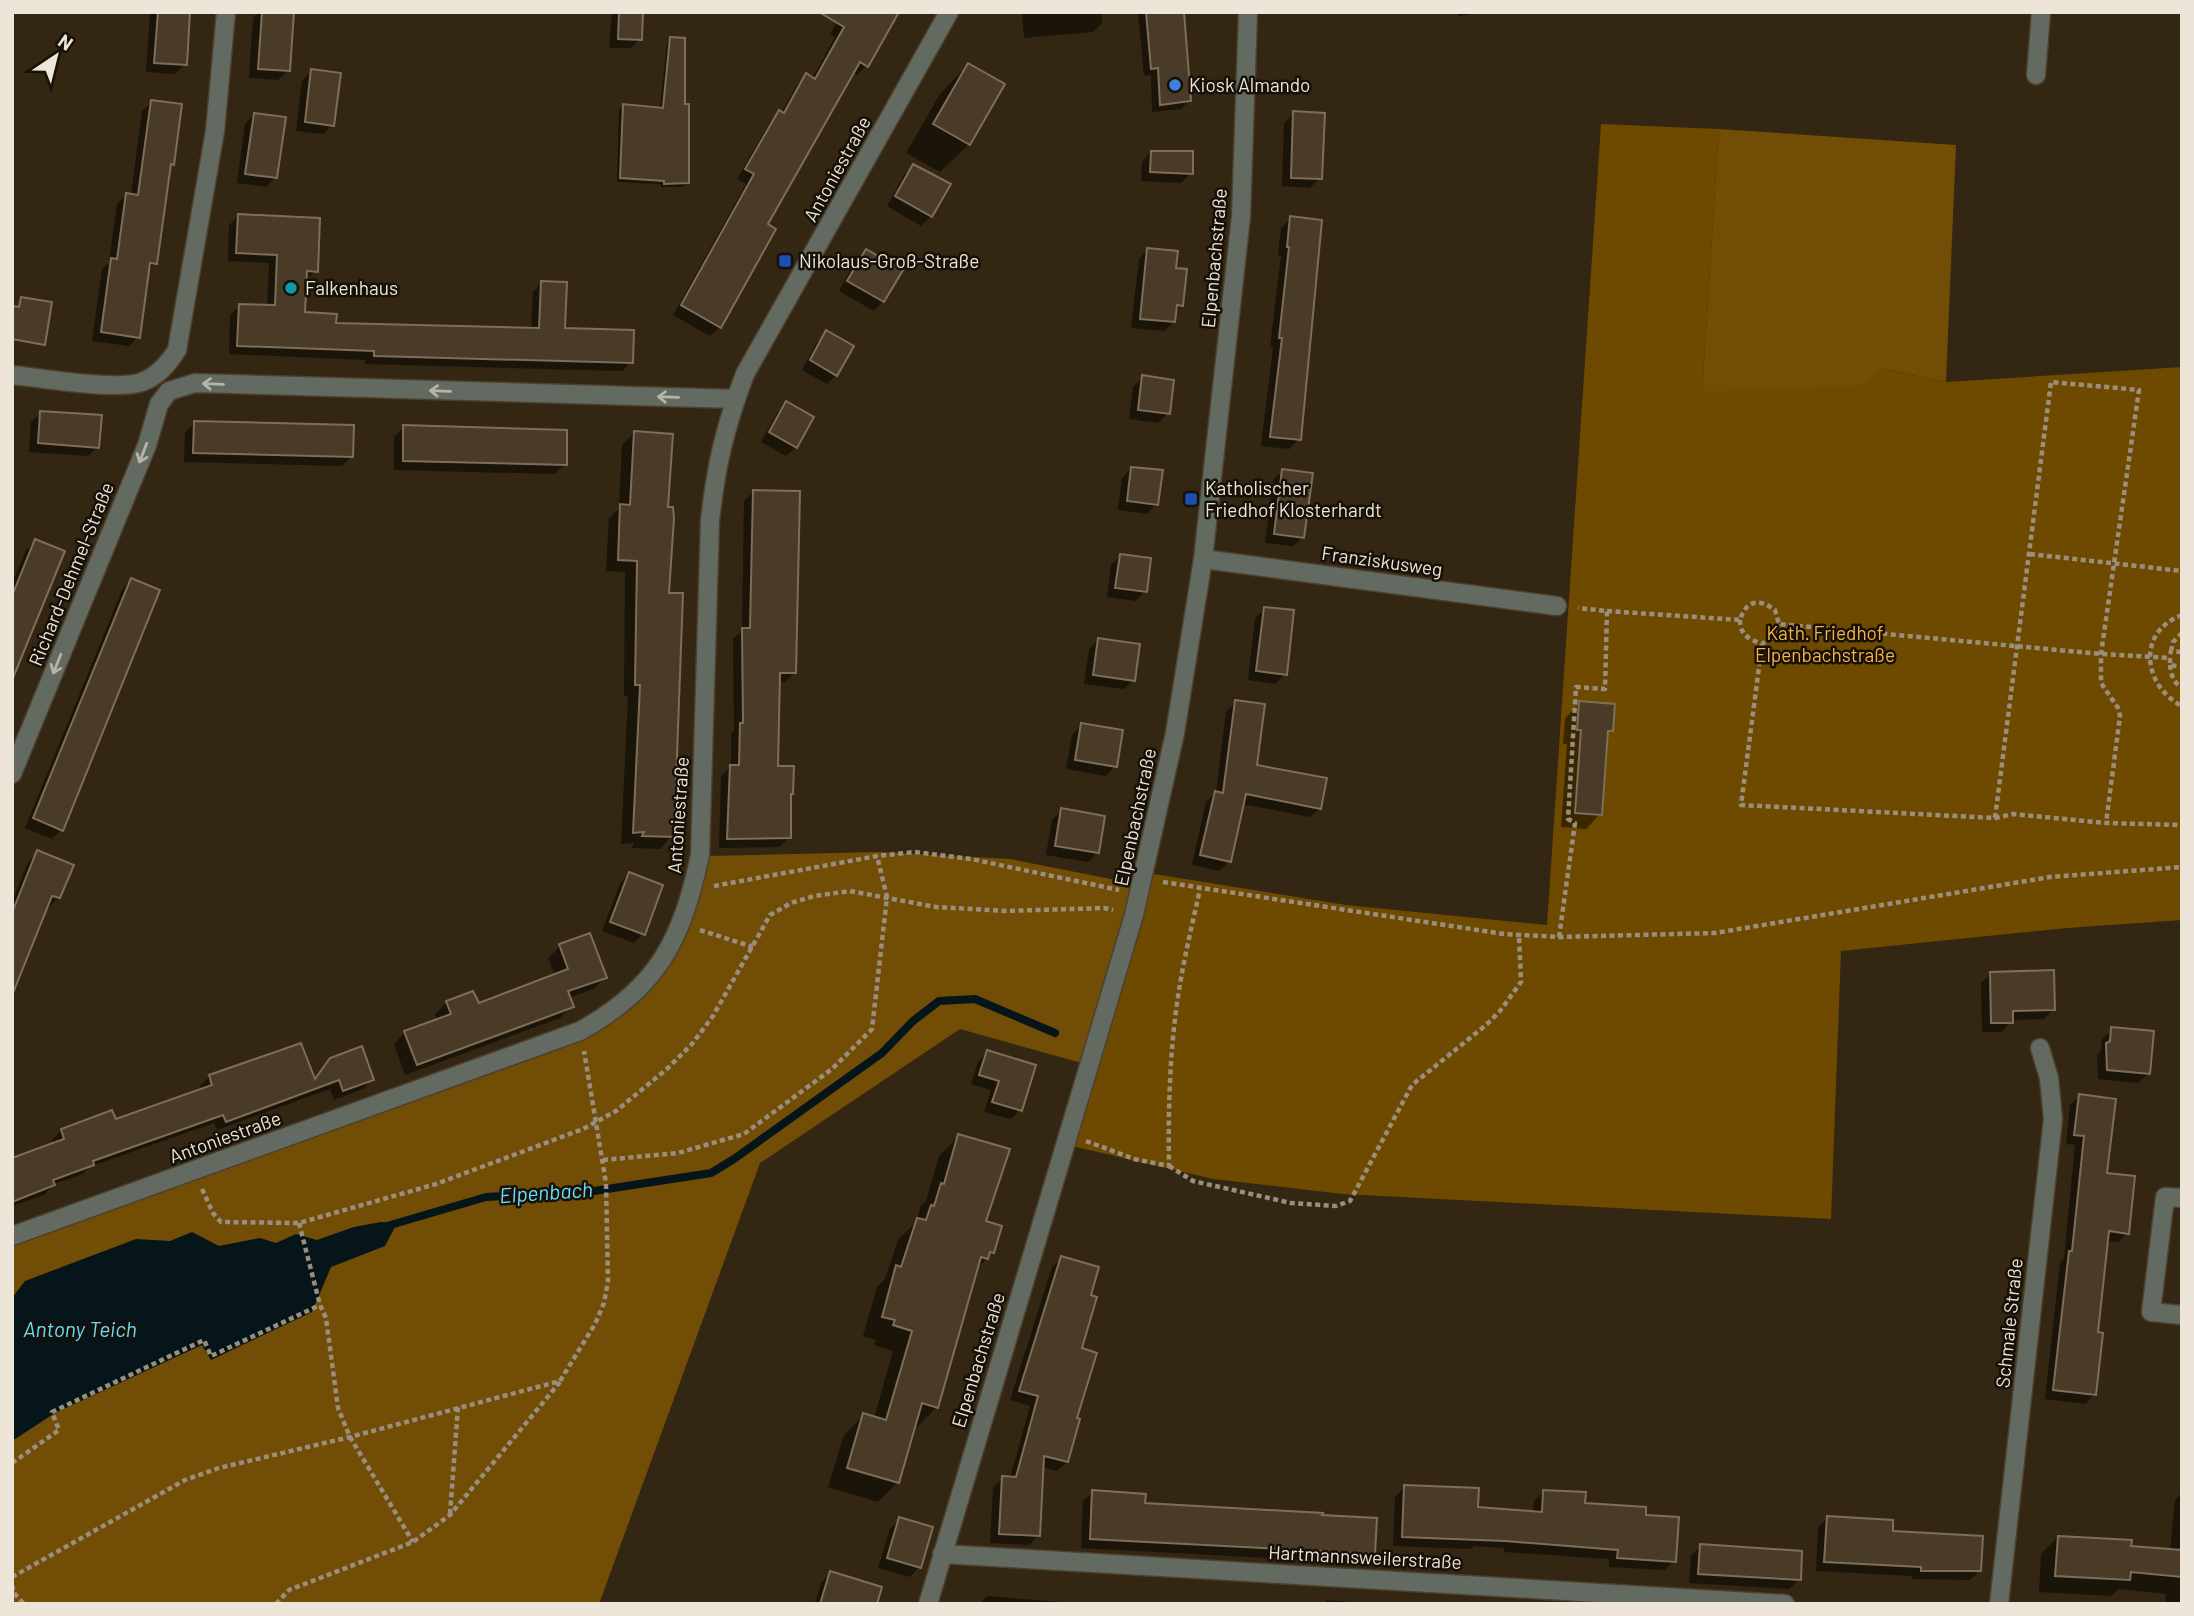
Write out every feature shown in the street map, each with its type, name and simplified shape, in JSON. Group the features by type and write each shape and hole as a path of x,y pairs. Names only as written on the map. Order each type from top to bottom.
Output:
{"street":[{"path":"12,375 124,386 158,374 177,350 215,131 226,12"},
{"name":"Antoniestraße","path":"12,1236 580,1031 620,1007 666,956 681,924 700,855 710,522 719,453 745,374 949,12"},
{"name":"Elpenbachstraße","path":"928,1604 1134,915 1175,733 1203,559 1241,216 1248,12"},
{"path":"2036,75 2041,12"},
{"name":"Richard-Dehmel-Straße","path":"12,774 146,445 159,404 169,391 195,383 736,399"},
{"name":"Franziskusweg","path":"1203,559 1557,606"},
{"name":"Schmale Straße","path":"1999,1604 2053,1119 2049,1078 2040,1048"},
{"path":"2182,1198 2165,1197 2151,1312 2182,1315"},
{"name":"Hartmannsweilerstraße","path":"942,1554 1785,1604"}],"path":[{"path":"1995,818 2051,382 2139,390 2101,654 2101,683 2118,708 2120,716 2106,822"},
{"path":"2029,554 2182,571"},
{"path":"1762,644 1748,638 1740,629 1743,610 1753,603 1766,603 1775,610 1779,624 1771,638 1762,644 1741,804 1995,818 2012,814 2182,825"},
{"path":"1557,606 1740,620"},
{"path":"1559,937 1575,822 1568,819 1576,687 1605,688 1607,611"},
{"path":"2182,615 2161,628 2153,642 2149,658 2151,674 2158,688 2169,699 2182,706"},
{"path":"1779,624 2149,658 2182,652"},
{"path":"2182,633 2173,642 2170,655 2171,675 2177,685 2182,687"},
{"path":"2170,665 2182,667"},
{"path":"692,890 877,856 915,852 1141,886 1200,889 1519,936 1559,937 1715,933 2050,877 2182,867"},
{"path":"603,1160 678,1153 744,1135 832,1069 872,1029 887,897 877,856"},
{"path":"1169,1166 1170,1090 1176,1013 1200,889"},
{"path":"193,1171 213,1213 221,1222 299,1223 436,1184 597,1122 616,1111 668,1068 692,1044 713,1016 770,915 792,903 814,896 850,891 948,908 1005,911 1104,908 1134,915"},
{"path":"681,924 753,947"},
{"path":"1069,1135 1134,1159 1169,1166 1193,1181 1291,1203 1336,1206 1350,1201 1412,1085 1486,1025 1521,982 1519,936"},
{"path":"276,1604 289,1590 413,1542 450,1515 560,1381 595,1324 604,1303 609,1259 607,1196 580,1031"},
{"path":"299,1223 320,1305 326,1318 338,1408 350,1437 413,1542"},
{"path":"12,1463 59,1430 52,1412 204,1340 211,1356 320,1305"},
{"path":"12,1577 185,1480 219,1468 350,1437 560,1381"},
{"path":"450,1515 458,1407"},
{"path":"12,1585 24,1604"}],"green space":[{"name":"Kath. Friedhof Elpenbachstraße","path":"1601,124 1719,129 1702,392 1882,369 1946,382 2182,367 2182,920 2067,928 1841,951 1831,1219 1343,1194 1213,1179 1072,1146 1148,873 1346,905 1547,925"}],"shaded area":[{"path":"1719,129 1956,145 1946,382 1883,369 1863,385 1702,392"},
{"path":"877,852 1010,859 1136,884 1085,1064 960,1029 760,1163 599,1604 12,1604 12,1247 583,1036 635,1003 650,990 660,976 677,944 707,856"}],"water":[{"name":"Antony Teich","path":"381,1222 397,1223 385,1246 331,1267 312,1312 211,1360 202,1345 55,1413 12,1441 12,1298 25,1281 136,1239 170,1241 192,1232 219,1246 260,1238 276,1243 296,1234 317,1240 354,1227"}],"building":[{"path":"158,12 190,12 187,65 154,63"},
{"path":"262,12 294,12 290,71 258,69"},
{"path":"619,12 643,12 642,40 618,39"},
{"path":"819,12 899,12 868,67 860,62 768,224 776,229 721,328 681,305 754,174 745,169 779,110 784,113 806,73 815,79 844,27"},
{"path":"1146,12 1184,12 1191,101 1160,105 1158,68 1151,69"},
{"path":"670,37 685,38 685,104 689,104 689,183 664,184 664,181 620,178 623,104 663,108"},
{"path":"968,63 1005,84 970,145 933,124"},
{"path":"311,69 341,73 334,126 305,122"},
{"path":"151,100 182,104 157,264 150,263 140,338 101,332 111,258 117,259 126,193 138,195"},
{"path":"1293,111 1325,113 1322,179 1291,178"},
{"path":"254,113 286,117 277,178 245,174"},
{"path":"1151,151 1193,151 1193,174 1150,172"},
{"path":"913,164 951,184 932,217 895,196"},
{"path":"238,214 320,218 318,272 307,271 305,312 337,314 336,323 539,328 541,281 567,282 565,328 634,330 633,363 374,356 374,351 237,346 239,304 275,305 277,255 236,253"},
{"path":"1290,216 1322,220 1301,440 1270,437 1282,338 1279,338"},
{"path":"1147,248 1178,251 1176,268 1187,269 1183,306 1177,305 1175,322 1140,319"},
{"path":"866,249 903,270 884,302 847,281"},
{"path":"21,297 52,302 45,345 12,339 12,306 19,307"},
{"path":"826,330 854,346 837,376 810,360"},
{"path":"1142,375 1174,380 1170,414 1138,410"},
{"path":"786,401 814,417 797,448 769,432"},
{"path":"40,411 102,415 99,448 38,443"},
{"path":"194,421 354,425 353,457 193,453"},
{"path":"403,425 567,430 567,465 403,461"},
{"path":"634,431 673,434 668,507 673,507 674,518 669,593 683,593 674,837 642,836 644,832 633,833 640,685 635,685 637,561 618,560 620,504 630,505"},
{"path":"1131,467 1163,470 1158,505 1127,501"},
{"path":"1282,469 1313,473 1304,538 1274,534"},
{"path":"753,490 800,491 796,673 780,673 778,766 794,766 791,838 727,839 730,765 739,765 740,723 743,723 742,628 750,628"},
{"path":"35,539 65,551 13,678 12,596"},
{"path":"1120,554 1151,558 1147,592 1115,588"},
{"path":"131,578 160,590 63,831 33,818"},
{"path":"1264,607 1294,610 1287,675 1256,671"},
{"path":"1098,638 1140,644 1135,681 1093,675"},
{"path":"1235,700 1265,704 1257,765 1327,778 1321,809 1246,794 1231,862 1200,855 1215,791 1223,793"},
{"path":"1579,701 1615,704 1613,731 1608,731 1602,815 1575,813 1581,730 1577,730"},
{"path":"1081,723 1123,730 1117,767 1075,760"},
{"path":"1061,808 1105,816 1099,853 1055,846"},
{"path":"37,850 74,865 60,898 52,896 13,993 12,913"},
{"path":"629,872 663,885 645,935 610,922"},
{"path":"590,933 607,978 568,991 574,1007 417,1065 404,1031 451,1014 446,1001 473,991 479,1003 568,969 559,944"},
{"path":"2054,970 2055,1010 2013,1011 2013,1023 1991,1023 1990,972"},
{"path":"2111,1027 2154,1031 2150,1074 2107,1070 2106,1043 2110,1041"},
{"path":"301,1043 315,1079 330,1058 362,1046 374,1080 343,1091 339,1080 226,1122 223,1115 93,1161 94,1165 53,1180 55,1185 12,1202 12,1158 64,1139 61,1129 112,1110 116,1119 212,1085 209,1075"},
{"path":"987,1050 1036,1065 1022,1111 992,1102 999,1081 979,1075"},
{"path":"2079,1094 2116,1099 2107,1173 2135,1176 2129,1234 2109,1231 2098,1332 2103,1333 2096,1395 2053,1390 2084,1136 2074,1135"},
{"path":"958,1134 1010,1149 986,1221 1002,1226 994,1253 990,1252 988,1259 981,1257 938,1408 922,1403 899,1483 847,1468 863,1413 886,1420 912,1331 893,1325 895,1320 882,1317 896,1265 901,1267 917,1218 926,1220 931,1205 934,1206 941,1183 944,1184"},
{"path":"1061,1256 1099,1267 1091,1295 1097,1297 1082,1348 1097,1353 1077,1418 1080,1419 1068,1462 1044,1456 1040,1536 999,1534 1002,1476 1016,1477 1038,1396 1019,1391"},
{"path":"1404,1485 1479,1488 1478,1507 1542,1512 1543,1490 1586,1492 1585,1503 1646,1507 1646,1515 1679,1517 1676,1562 1617,1558 1618,1550 1505,1541 1402,1537"},
{"path":"1092,1490 1146,1494 1145,1503 1377,1518 1375,1554 1090,1539"},
{"path":"1827,1516 1893,1520 1893,1531 1983,1536 1981,1571 1921,1571 1921,1567 1824,1562"},
{"path":"899,1517 933,1527 921,1568 887,1558"},
{"path":"2058,1536 2132,1540 2131,1546 2182,1550 2182,1577 2131,1572 2130,1580 2055,1576"},
{"path":"1700,1544 1802,1551 1801,1580 1698,1574"},
{"path":"830,1571 882,1587 877,1604 820,1604"}],"waterway":[{"name":"Elpenbach","path":"387,1226 486,1197 594,1191 711,1173 882,1053 913,1021 939,1001 975,999 1055,1033"}],"place":[{"name":"Kiosk Almando","path":"1175,85"},
{"name":"Nikolaus-Groß-Straße","path":"785,261"},
{"name":"Falkenhaus","path":"291,288"},
{"name":"Katholischer Friedhof Klosterhardt","path":"1191,499"}]}
